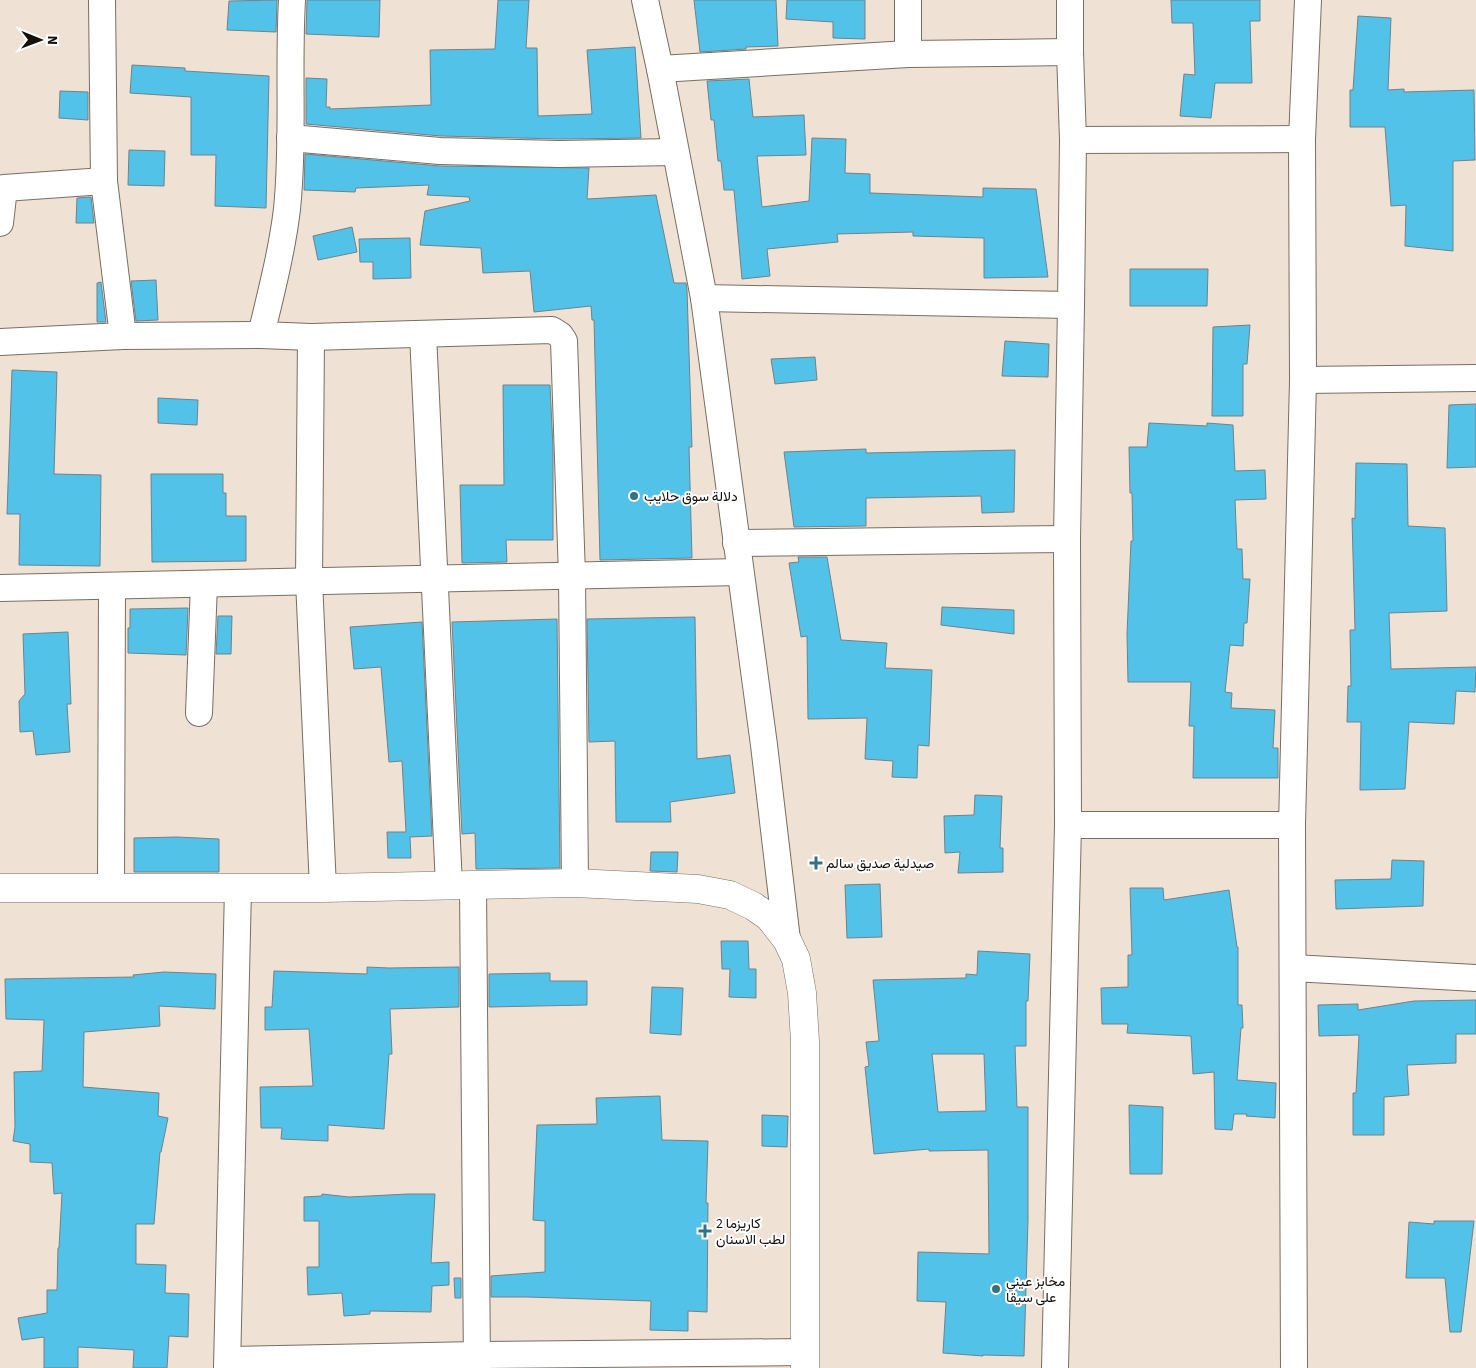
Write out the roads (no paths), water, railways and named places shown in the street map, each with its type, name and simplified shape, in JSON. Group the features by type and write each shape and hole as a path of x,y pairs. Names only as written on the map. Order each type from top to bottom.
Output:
{"street":[{"path":"102,0 104,182 123,336"},
{"path":"262,335 278,266 287,209 292,0"},
{"path":"645,0 704,298 764,745 787,940"},
{"path":"908,0 908,54"},
{"path":"1055,1368 1068,826 1067,539 1073,140 1070,0"},
{"path":"1294,1368 1292,824 1303,380 1302,140 1308,0"},
{"path":"660,69 908,54 1070,52"},
{"path":"290,138 450,151 559,154 675,152"},
{"path":"1073,140 1302,140"},
{"path":"0,223 2,185 104,182"},
{"path":"704,298 1071,305"},
{"path":"0,342 123,336 311,336 552,330 560,335 564,342 572,576 575,883"},
{"path":"423,334 434,579 461,885 477,1362"},
{"path":"311,336 309,581 323,888"},
{"path":"1303,380 1476,378"},
{"path":"736,543 1067,539"},
{"path":"0,588 740,572"},
{"path":"199,714 204,584"},
{"path":"112,586 112,887"},
{"path":"1068,826 1292,824"},
{"path":"0,888 112,887 323,888 575,883 698,889 730,895 752,906 769,917 787,940 796,959 802,993 804,1031 805,1360 227,1364 238,888"},
{"path":"1294,968 1476,978"}],"place":[{"name":"دلالة سوق حلايب","path":"634,496"},
{"name":"صيدلية صديق سالم","path":"816,863"},
{"name":"كاريزما 2 لطب الاسنان","path":"705,1231"},
{"name":"مخابز عيني على سيقا","path":"996,1289"}]}
